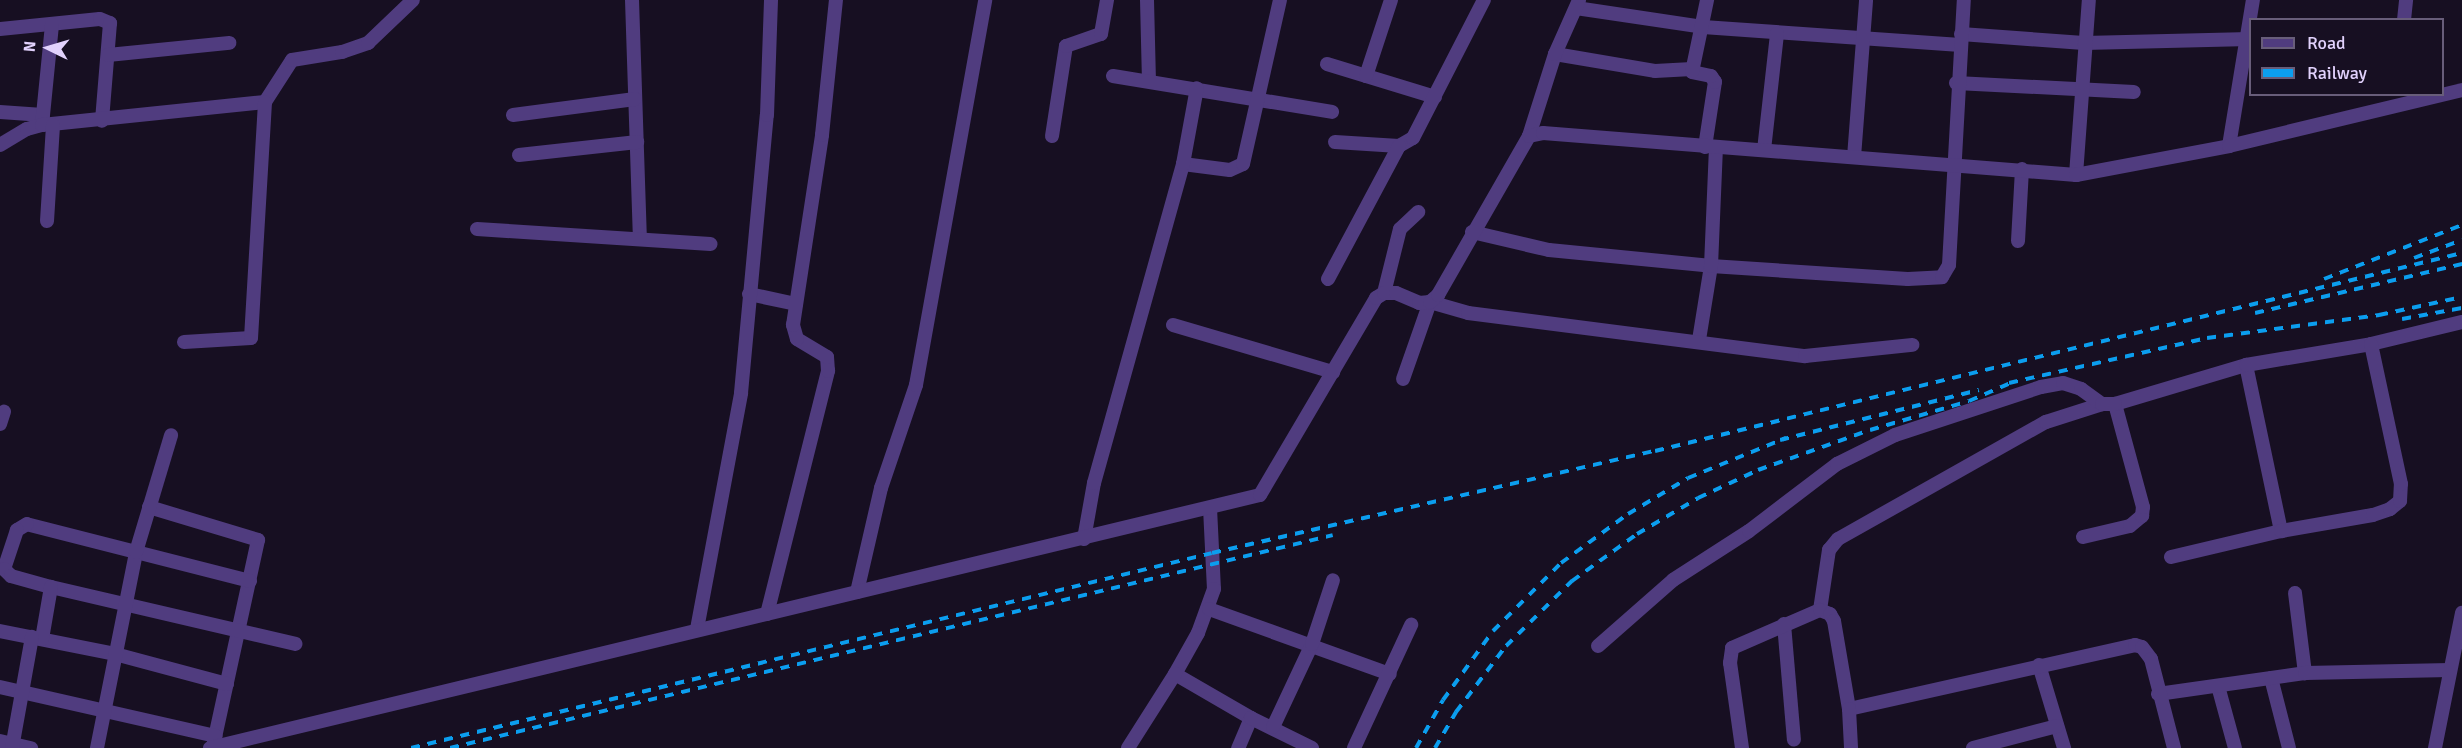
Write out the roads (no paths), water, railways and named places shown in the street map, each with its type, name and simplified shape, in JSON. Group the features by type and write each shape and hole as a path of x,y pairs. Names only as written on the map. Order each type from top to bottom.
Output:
{"street":[{"path":"184,342 251,338 265,102 292,60 342,52 368,43 413,0"},
{"path":"632,0 640,238"},
{"path":"698,629 740,404 767,115 771,0"},
{"path":"767,614 829,364 821,352 794,333 796,304 822,135 836,0"},
{"path":"857,592 877,501 916,386 985,0"},
{"path":"1052,136 1066,46 1101,34 1107,0"},
{"path":"1147,0 1149,81"},
{"path":"1183,164 1230,170 1240,168 1280,0"},
{"path":"1366,76 1391,0"},
{"path":"1328,279 1400,146 1413,138 1484,0"},
{"path":"1699,340 1711,266 1711,148 1715,82 1711,76 1694,74 1692,69 1703,27 1707,0"},
{"path":"1854,157 1865,39 1866,0"},
{"path":"1472,232 1549,250 1711,266 1908,279 1942,277 1949,265 1956,83 1964,0"},
{"path":"2076,175 2089,0"},
{"path":"2251,18 2253,0"},
{"path":"2404,18 2406,0"},
{"path":"1403,379 1430,302 1438,296 1472,232 1529,136 1555,54 1577,4 1703,27 1865,39 2085,43 2249,39 2229,146"},
{"path":"0,29 107,20 111,29 102,121"},
{"path":"47,221 46,122 52,24"},
{"path":"1764,150 1777,34"},
{"path":"108,55 229,44"},
{"path":"1555,54 1654,71 1692,69"},
{"path":"1327,64 1435,97"},
{"path":"1113,76 1332,112"},
{"path":"1956,83 2134,92"},
{"path":"1084,539 1094,483 1183,164 1197,88"},
{"path":"2444,93 2462,90"},
{"path":"1529,136 1543,133 1711,148 1953,163 2076,175 2229,146 2396,100 2422,96"},
{"path":"513,115 636,99"},
{"path":"0,112 46,122 102,121 265,102"},
{"path":"0,145 27,129 46,122"},
{"path":"519,155 637,142"},
{"path":"1335,142 1400,146"},
{"path":"2018,241 2022,169"},
{"path":"0,687 104,711 213,744 1084,539 1260,495 1376,298 1384,292 1400,229 1418,212"},
{"path":"477,229 711,244"},
{"path":"1384,292 1468,313 1699,340 1805,356 1912,345"},
{"path":"749,294 796,304"},
{"path":"1820,610 1829,550 1838,539 2046,422 2246,365 2371,344 2462,322"},
{"path":"1173,325 1333,372"},
{"path":"2171,557 2281,531 2373,515 2390,509 2400,501 2401,484 2371,344"},
{"path":"2246,365 2281,531"},
{"path":"1598,646 1673,580 1749,531 1837,464 1895,435 2041,387 2063,383 2081,389 2109,404 2144,507 2142,516 2130,526 2082,537"},
{"path":"97,748 136,552 171,435"},
{"path":"149,507 255,537 259,545 213,744"},
{"path":"1128,748 1175,674 1209,609 1214,589 1210,507"},
{"path":"250,581 35,525 21,526 4,569 11,576 51,587 295,644"},
{"path":"1272,727 1312,644 1333,580"},
{"path":"31,748 8,744 51,587"},
{"path":"2295,593 2305,673"},
{"path":"1209,609 1312,644 1390,674"},
{"path":"1742,748 1730,654 1736,645 1820,610 1830,614 1834,621 1850,709 1851,748"},
{"path":"2435,748 2462,613"},
{"path":"1784,624 1794,740"},
{"path":"1354,748 1411,625"},
{"path":"0,631 115,654 227,684"},
{"path":"1850,709 2127,646 2142,646 2151,660 2158,694 2174,748"},
{"path":"2040,665 2064,748"},
{"path":"2158,694 2305,673 2450,670"},
{"path":"1175,674 1251,718 1309,747"},
{"path":"2271,678 2289,748"},
{"path":"2218,686 2235,748"},
{"path":"1238,748 1251,718"},
{"path":"1973,748 2057,726"}],"railway":[{"path":"2324,279 2462,225"},
{"path":"2414,258 2462,240"},
{"path":"411,748 1212,553 1655,451 2462,253"},
{"path":"2255,313 2462,264"},
{"path":"2009,383 2207,338 2379,315 2462,297"},
{"path":"2402,319 2462,308"},
{"path":"1435,748 1456,712 1506,646 1572,581 1637,534 1698,498 1758,470 1870,430 1969,401 2015,381"},
{"path":"1780,440 1979,390"},
{"path":"1416,748 1443,700 1493,631 1561,563 1628,514 1688,478 1786,438"},
{"path":"450,748 1333,535"}]}
